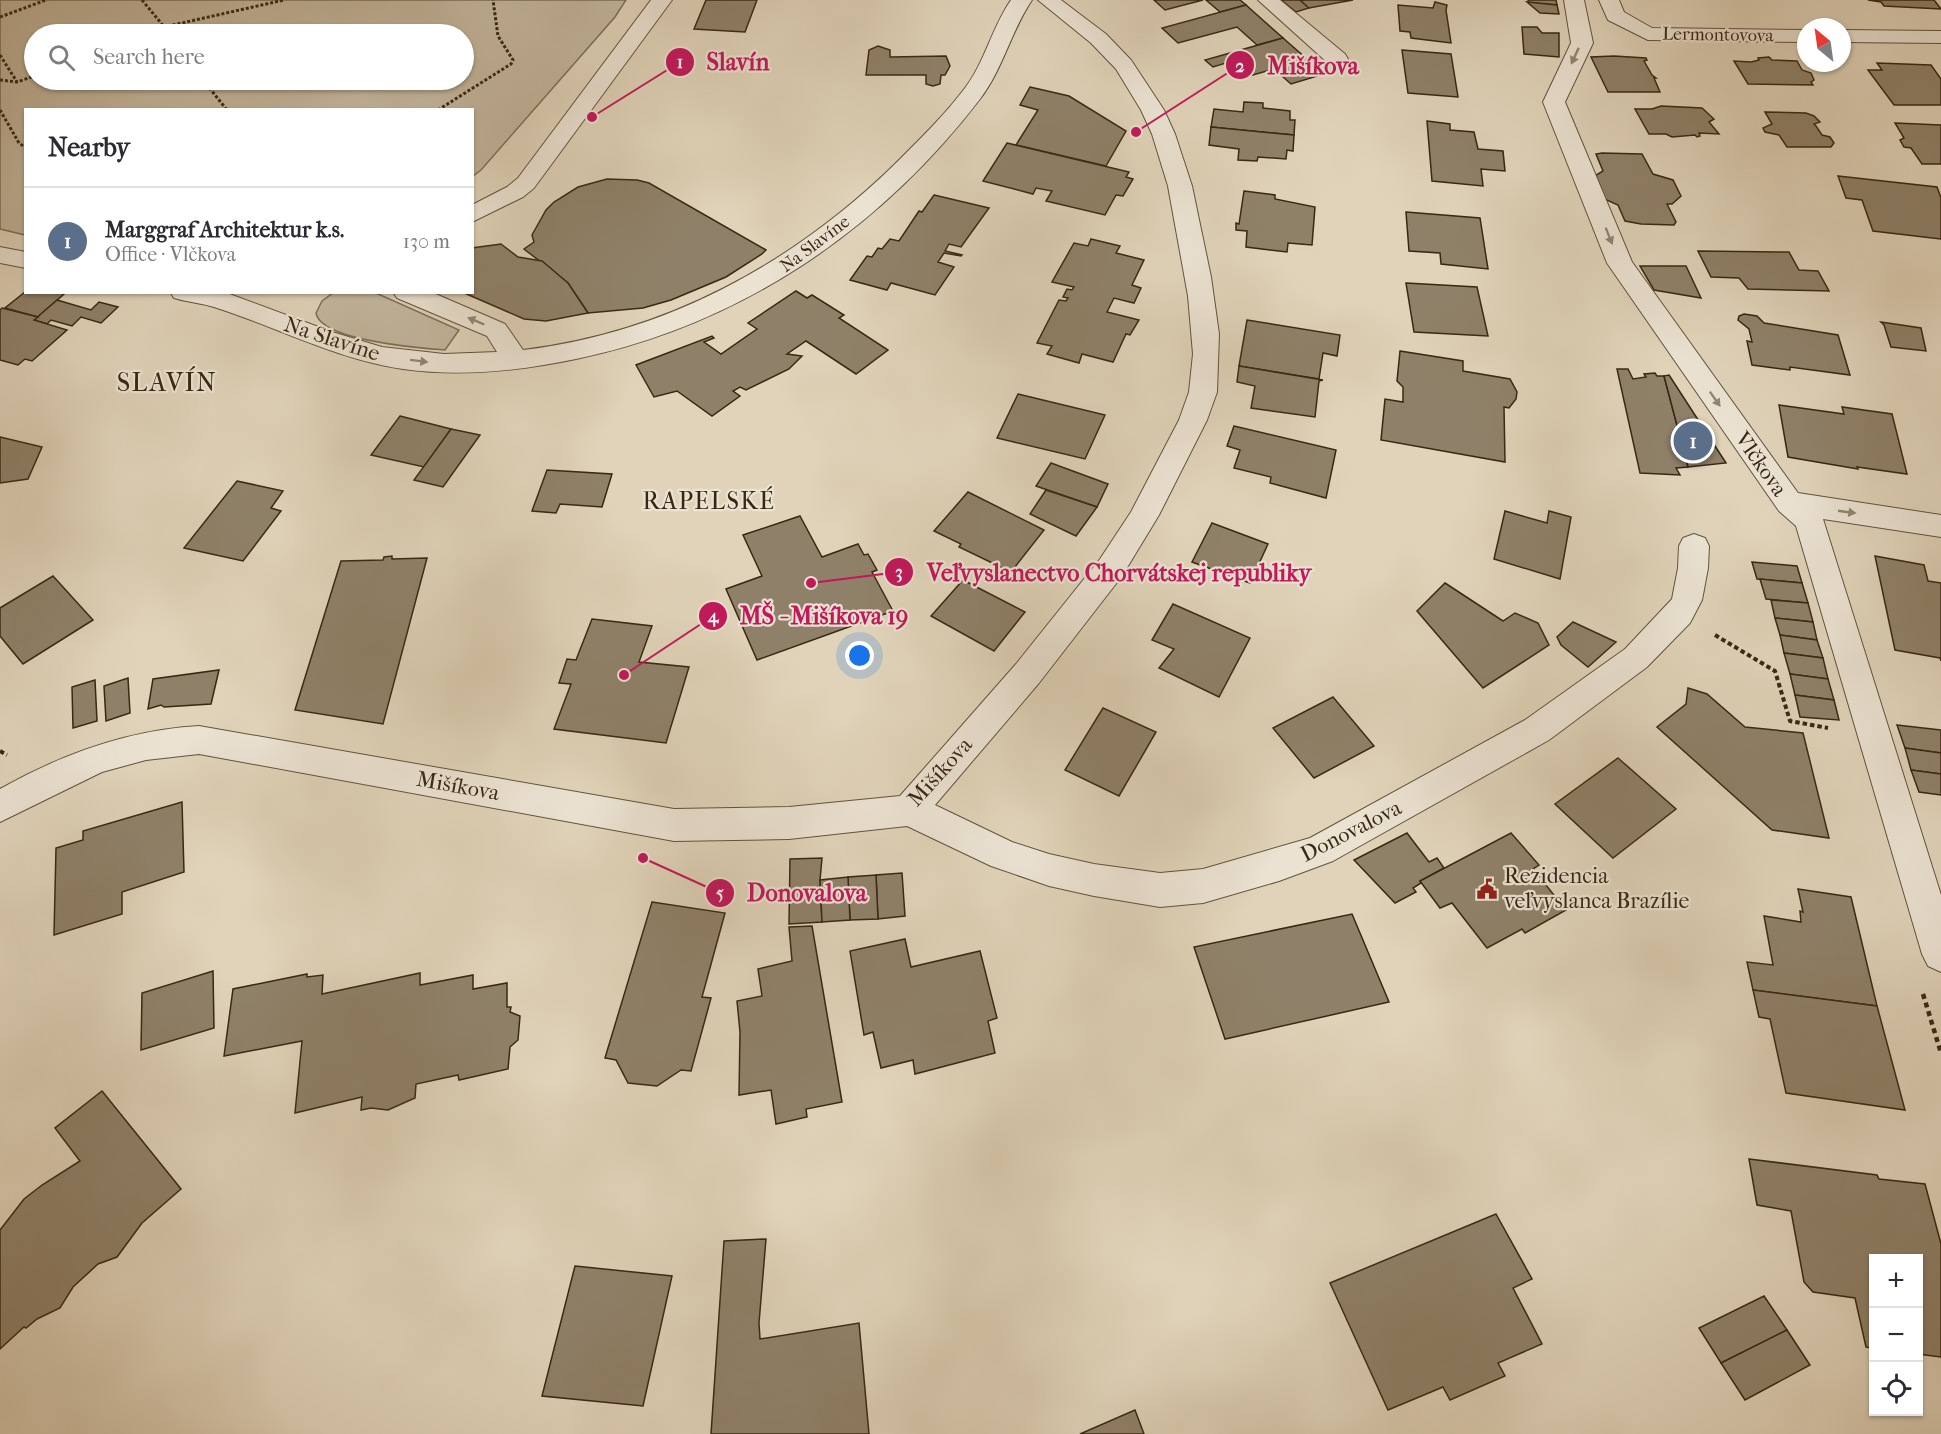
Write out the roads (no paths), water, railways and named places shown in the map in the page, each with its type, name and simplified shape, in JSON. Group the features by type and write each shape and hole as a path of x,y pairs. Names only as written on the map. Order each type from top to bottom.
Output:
{"street":[{"path":"474,214 526,183 662,0"},
{"name":"Na Slavíne","path":"192,294 224,301 345,347 383,356 449,364 516,360 596,347 660,329 747,288 806,254 850,219 914,159 969,98 1000,42 1013,10 1022,0"},
{"name":"Mišíkova","path":"0,807 37,785 81,765 132,748 170,740 199,740 674,825 789,823 909,810 1068,626 1115,560 1137,528 1157,490 1196,412 1203,391 1205,337 1203,305 1183,200 1162,129 1137,82 1122,62 1092,33 1048,0"},
{"path":"1268,0 1337,59"},
{"name":"Vlčkova","path":"1574,0 1582,43 1554,102 1620,263 1789,503 1809,521 1941,954"},
{"name":"Lermontovova","path":"1609,0 1615,16 1648,34 1797,36"},
{"path":"1851,36 1941,38"},
{"path":"0,255 24,260"},
{"name":"Na Slavíne","path":"224,301 247,294"},
{"path":"411,294 496,330 516,360"},
{"path":"1789,503 1941,526"},
{"name":"Donovalova","path":"909,810 1004,855 1049,870 1094,880 1160,890 1203,886 1242,877 1321,850 1537,730 1636,658 1679,614 1687,600 1694,546"}],"place":[{"name":"Slavín","path":"592,117"},
{"name":"Mišíkova","path":"1136,132"},
{"name":"Marggraf Architektur k.s.","path":"1693,441"},
{"name":"Veľvyslanectvo Chorvátskej republiky","path":"811,583"},
{"name":"MŠ - Mišíkova 19","path":"624,675"},
{"name":"Donovalova","path":"643,858"},
{"name":"Rezidencia veľvyslanca Brazílie","path":"1487,889"}],"district":[{"name":"SLAVÍN","path":"167,382"},
{"name":"RAPELSKÉ","path":"709,501"}]}
